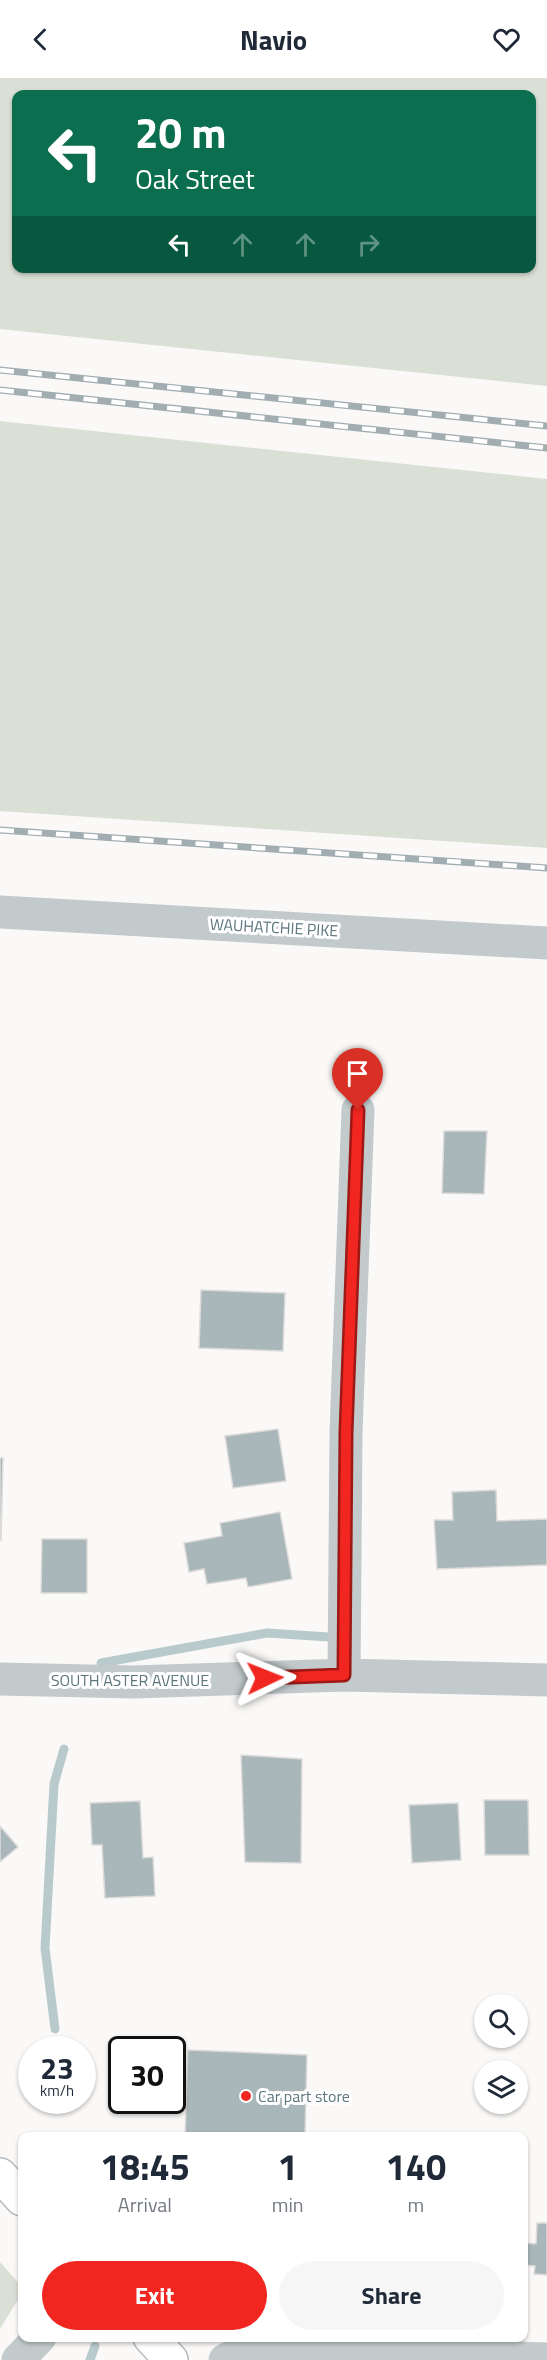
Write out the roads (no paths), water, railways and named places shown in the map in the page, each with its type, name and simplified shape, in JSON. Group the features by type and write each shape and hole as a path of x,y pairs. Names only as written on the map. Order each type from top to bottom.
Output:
{"main road":[{"path":"0,2175 18,2195"},
{"path":"155,2342 171,2360"}],"street":[{"name":"WAUHATCHIE PIKE","path":"0,912 547,943"},
{"path":"344,1675 346,1432 358,1110"},
{"name":"SOUTH ASTER AVENUE","path":"0,1678 134,1682 344,1675 547,1680"},
{"path":"18,2360 35,2342"},
{"path":"225,2360 244,2350 547,2359"}],"waterway":[{"path":"101,1663 267,1633 329,1637"},
{"path":"55,2029 45,1948 54,1784 64,1749"},
{"path":"90,2360 95,2346"}],"railway":[{"path":"0,370 547,426"},
{"path":"0,390 547,448"},
{"path":"0,830 547,868"}],"place":[{"name":"Car part store","path":"246,2096"}]}
